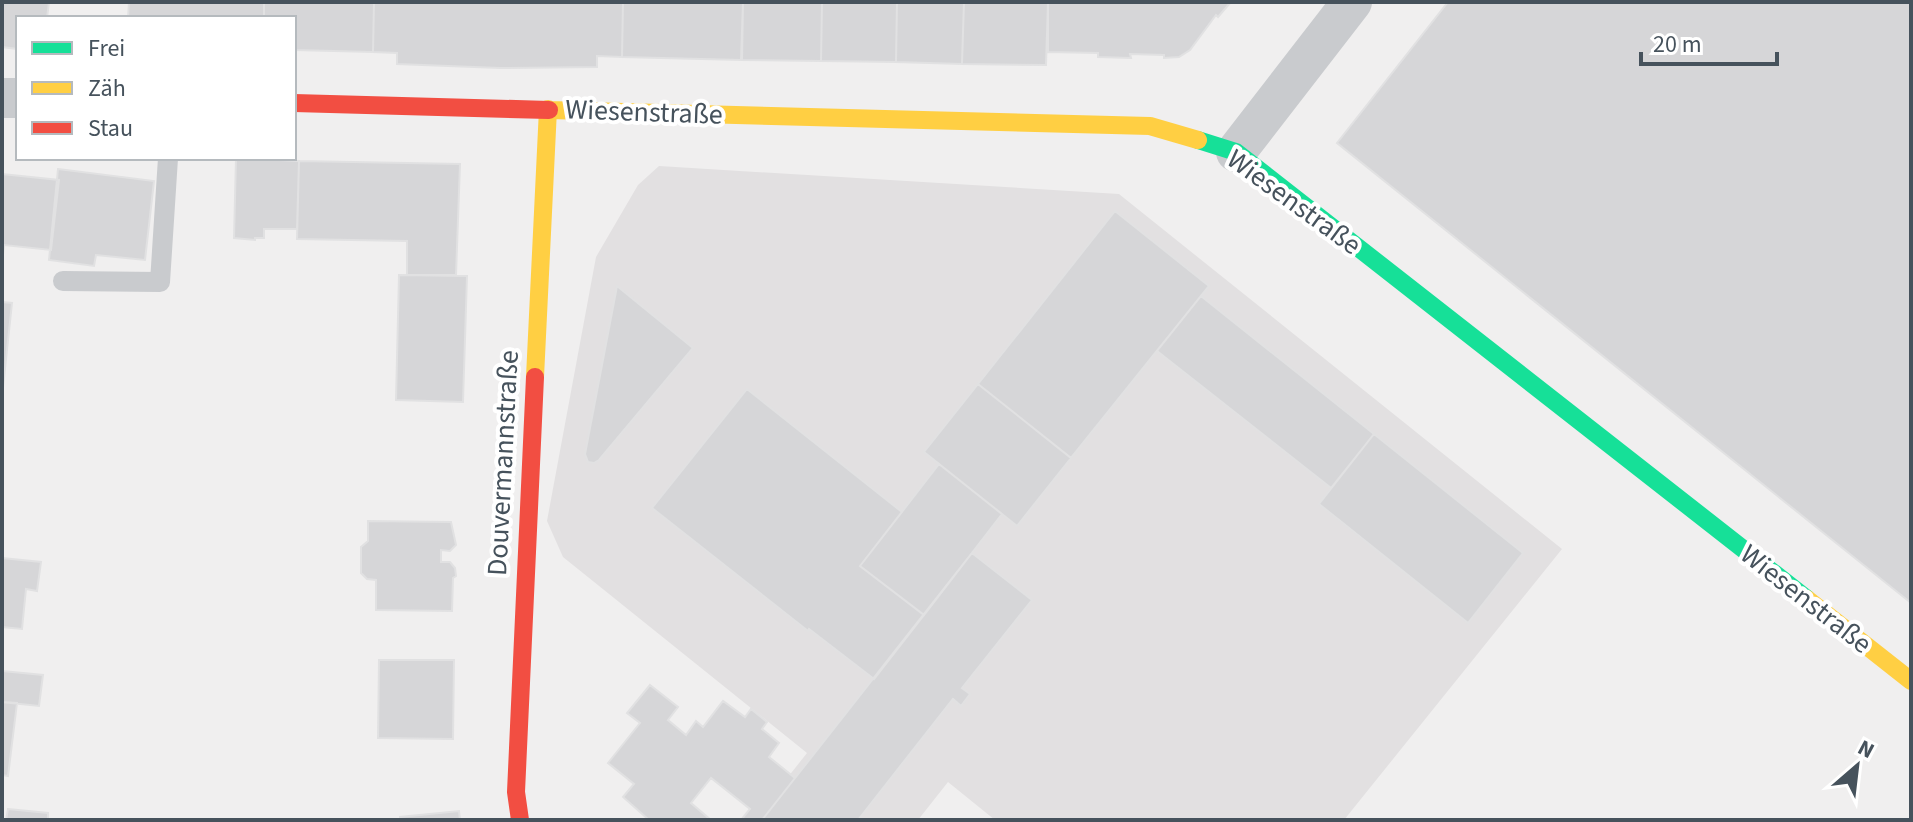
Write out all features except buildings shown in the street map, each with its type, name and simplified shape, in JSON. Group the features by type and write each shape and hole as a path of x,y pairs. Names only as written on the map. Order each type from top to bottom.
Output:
{"street":[{"path":"1236,152 1352,2"},
{"name":"Wiesenstraße","path":"296,103 1150,126 1236,152 1911,681"},
{"name":"Douvermannstraße","path":"520,820 517,776 548,109"}],"lane":[{"path":"63,281 160,282 168,160"}],"shaded area":[{"path":"659,166 1119,194 1562,549 1344,820 995,820 948,782 918,820 754,820 807,753 563,557 547,521 596,257 638,185"}],"traffic: fast":[{"path":"1198,140 1236,152 1807,599"}],"traffic: slow":[{"path":"535,377 548,109"},
{"path":"549,110 1150,126 1198,140"},
{"path":"1807,599 1911,681"}],"traffic: jam":[{"path":"296,103 549,110"},
{"path":"520,820 516,792 535,377"}]}
